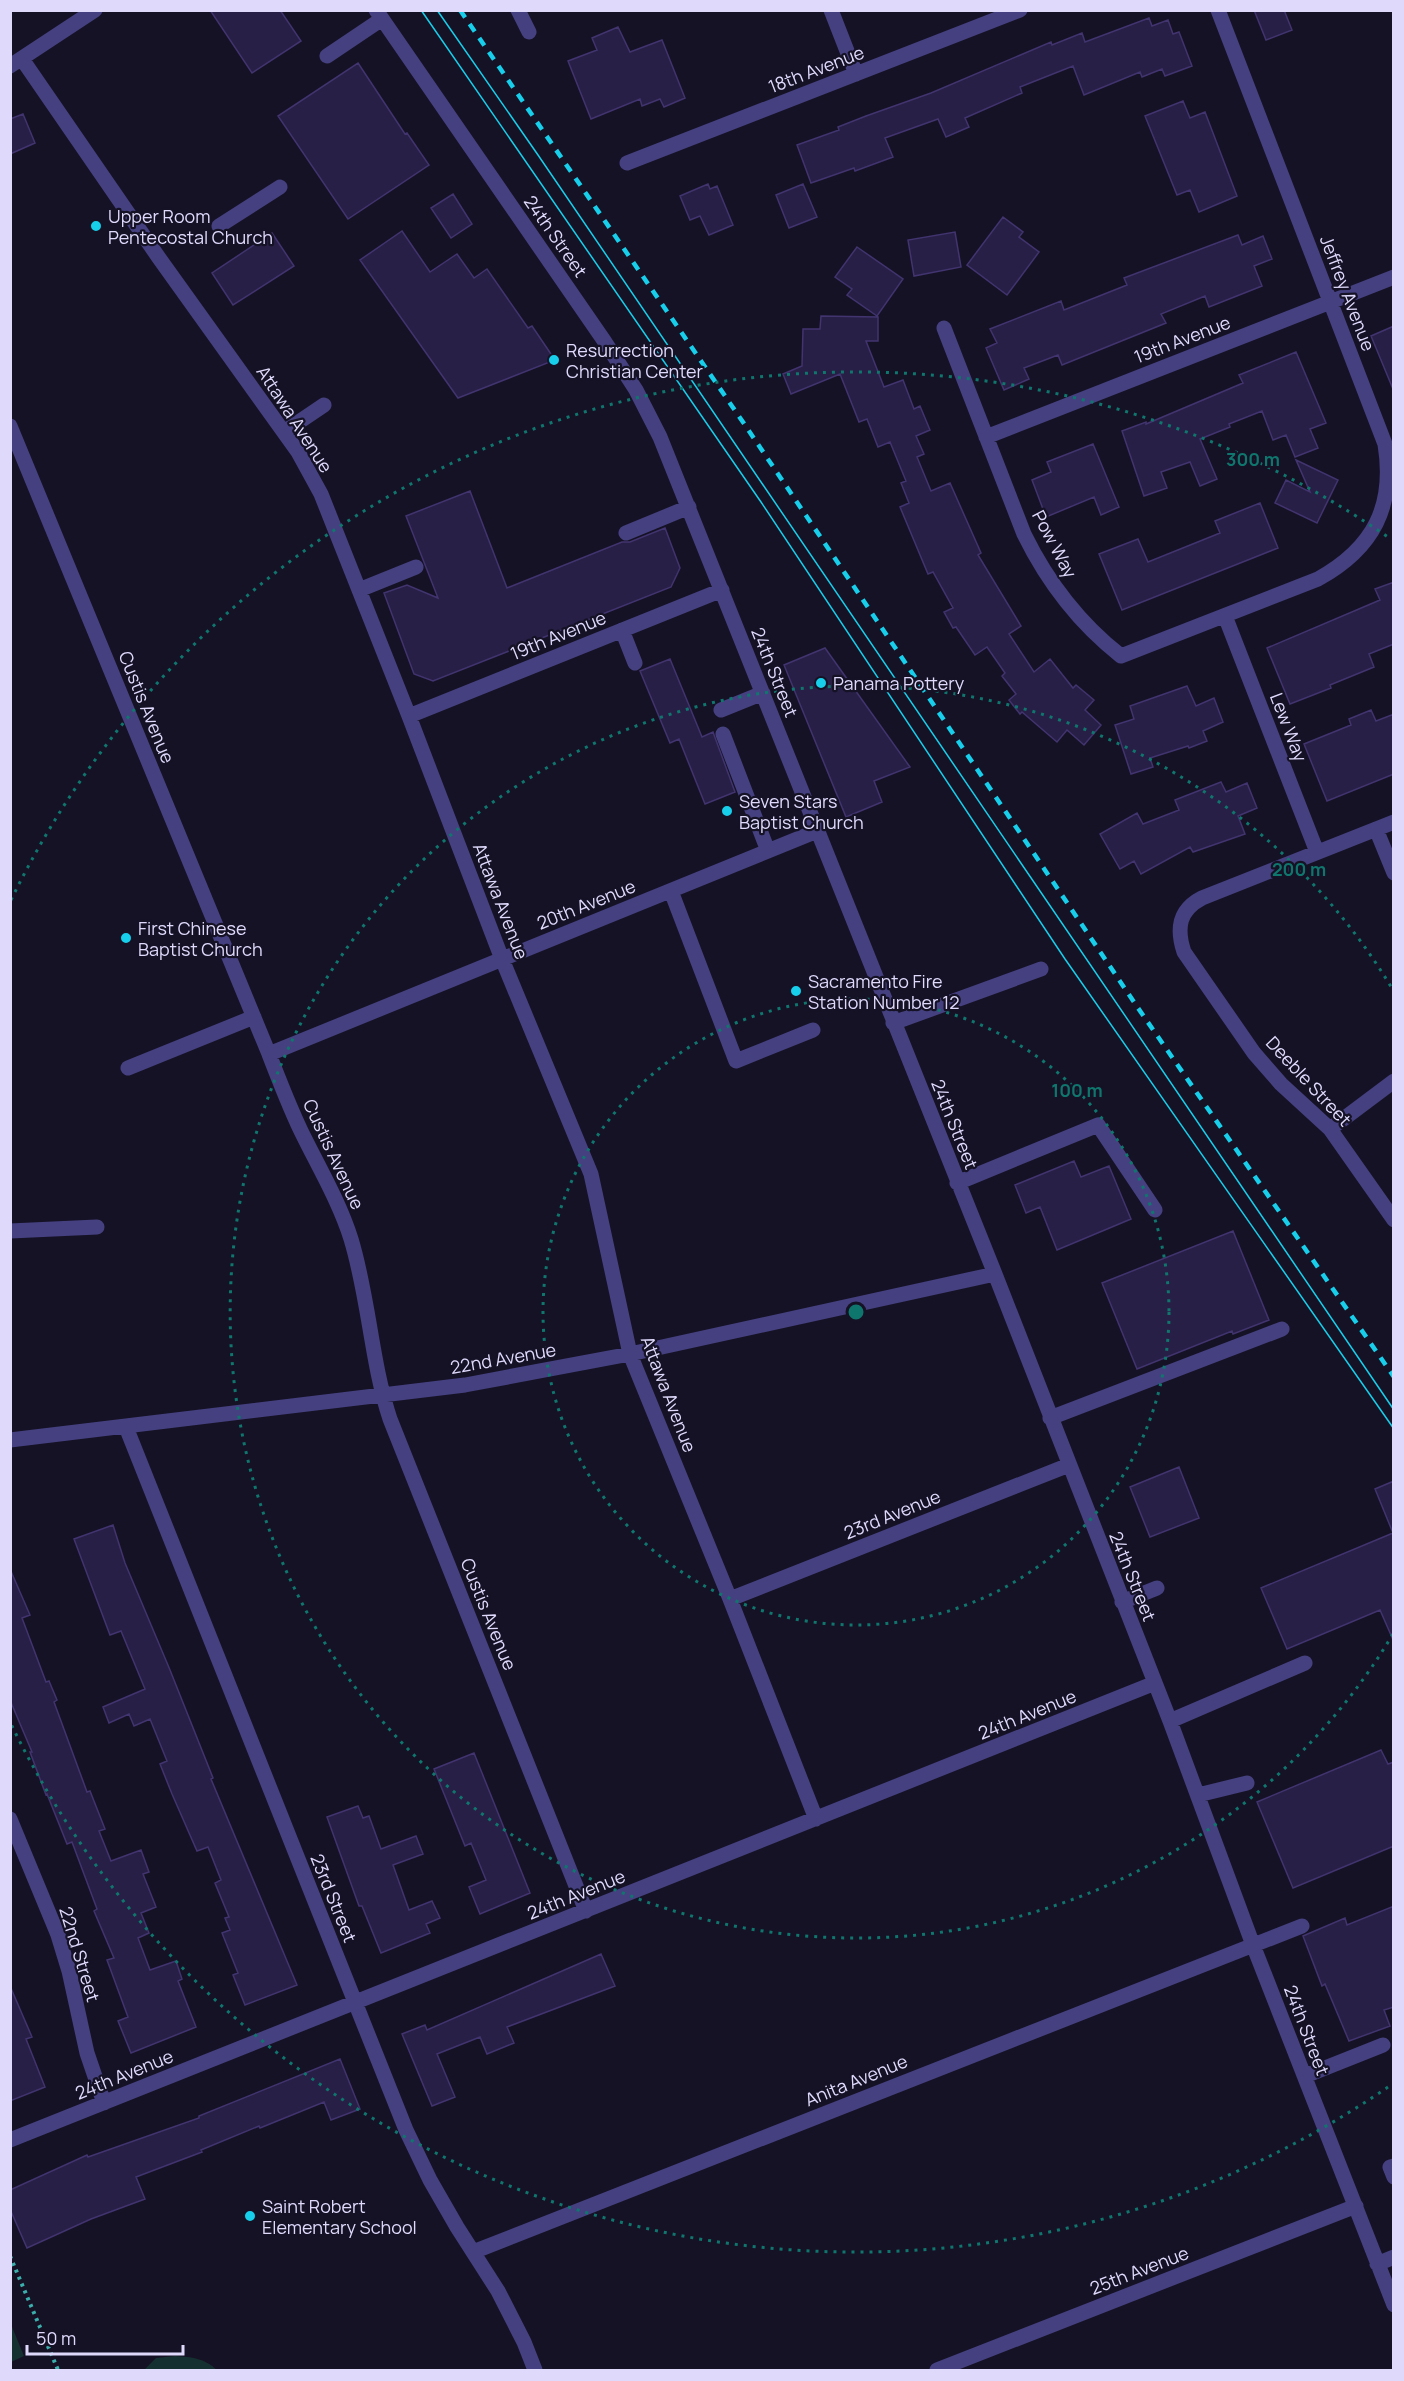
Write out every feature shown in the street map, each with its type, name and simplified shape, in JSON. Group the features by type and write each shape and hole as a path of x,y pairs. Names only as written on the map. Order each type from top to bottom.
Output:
{"street":[{"path":"16,63 95,10"},
{"path":"518,10 529,32"},
{"path":"831,10 856,74"},
{"name":"18th Avenue","path":"627,164 1020,10"},
{"name":"Jeffrey Avenue","path":"1218,10 1385,444 1389,468 1384,507 1372,533 1359,550 1339,567 1318,579 1225,616"},
{"path":"327,56 379,15"},
{"name":"24th Street","path":"379,15 621,366 660,437 995,1274 1170,1720 1253,1945 1394,2305"},
{"name":"Attawa Avenue","path":"16,63 284,432 321,495 502,959 591,1174 630,1354 730,1599 816,1820"},
{"path":"219,226 280,187"},
{"name":"19th Avenue","path":"986,437 1394,277"},
{"name":"Pow Way","path":"944,328 1024,534 1050,582 1073,612 1121,656 1225,616"},
{"path":"284,432 324,405"},
{"name":"Custis Avenue","path":"10,426 300,1129 335,1199 351,1239 361,1280 382,1396 586,1911"},
{"path":"626,533 689,507"},
{"path":"359,590 416,567"},
{"name":"19th Avenue","path":"409,716 722,590"},
{"name":"Lew Way","path":"1225,616 1317,852"},
{"path":"622,630 635,663"},
{"path":"721,710 763,693"},
{"path":"723,734 768,850"},
{"path":"1317,852 1394,822"},
{"path":"1376,829 1394,873"},
{"name":"20th Avenue","path":"269,1054 817,831"},
{"name":"Deeble Street","path":"1317,852 1196,901 1183,917 1179,936 1184,952 1254,1053 1281,1084 1330,1129 1394,1220"},
{"path":"671,891 736,1061 813,1030"},
{"path":"893,1023 1041,969"},
{"path":"128,1068 254,1017"},
{"path":"1330,1129 1394,1082"},
{"path":"957,1183 1098,1125 1155,1210"},
{"path":"10,1231 98,1227"},
{"name":"22nd Avenue","path":"10,1440 465,1385 630,1354 995,1274"},
{"path":"1050,1419 1282,1329"},
{"name":"23rd Street","path":"126,1427 406,2130 430,2180 498,2291 524,2342 535,2370"},
{"name":"23rd Avenue","path":"730,1599 1069,1465"},
{"path":"1122,1602 1157,1588"},
{"path":"1170,1720 1305,1663"},
{"name":"24th Avenue","path":"10,2140 1155,1683"},
{"path":"1198,1795 1246,1783"},
{"name":"22nd Street","path":"10,1819 58,1935 69,1971 87,2053 104,2103"},
{"name":"Anita Avenue","path":"473,2252 1302,1926"},
{"path":"1305,2076 1383,2045"},
{"path":"1394,2166 1389,2167 1394,2176"},
{"name":"25th Avenue","path":"937,2370 1356,2206"},
{"path":"1377,2264 1394,2258"}],"path":[{"path":"10,2256 58,2370"}],"green space":[{"path":"10,2322 24,2356 11,2362 10,2361"},
{"path":"175,2356 198,2359 217,2370 144,2370 156,2358"}],"building":[{"path":"210,10 280,10 301,41 252,73"},
{"path":"1254,10 1284,10 1292,30 1266,40"},
{"path":"1149,18 1152,26 1168,20 1173,34 1179,32 1192,66 1165,76 1162,69 1142,77 1140,72 1084,95 1073,66 1020,87 1022,93 965,118 969,127 946,137 938,119 885,138 893,157 855,171 854,168 811,183 797,145 839,130 838,127 866,116 931,93 1051,42 1052,45 1082,33 1085,42"},
{"path":"618,27 630,52 662,40 685,98 664,107 660,99 642,106 640,99 591,119 568,61 597,50 592,38"},
{"path":"358,63 405,134 407,133 429,165 348,219 278,116"},
{"path":"1183,101 1190,118 1205,112 1237,196 1199,212 1190,190 1177,195 1145,116"},
{"path":"23,114 35,143 10,154 10,119"},
{"path":"708,184 710,189 717,186 733,225 709,235 700,216 690,220 680,196"},
{"path":"803,184 817,217 789,228 776,195"},
{"path":"453,194 472,224 451,238 431,208"},
{"path":"1003,217 1023,232 1019,237 1039,252 1007,295 967,265"},
{"path":"402,231 430,272 457,254 474,278 487,269 528,328 532,326 555,360 458,398 360,260"},
{"path":"955,232 961,267 914,276 908,240"},
{"path":"272,233 294,266 233,305 212,273"},
{"path":"1238,235 1242,245 1263,236 1272,259 1254,266 1262,286 1209,307 1205,296 1161,314 1166,323 1062,365 1058,355 1024,368 1029,379 1004,390 986,348 997,343 990,329 1061,301 1064,310 1127,285 1124,278"},
{"path":"857,247 903,279 877,316 847,295 852,289 835,277"},
{"path":"821,316 878,317 878,341 866,341 884,387 903,380 914,409 920,406 930,430 916,436 924,454 917,457 931,491 950,483 981,553 978,555 1021,626 1009,634 1034,672 1050,659 1073,688 1076,685 1094,700 1085,710 1101,725 1084,745 1067,730 1057,742 1022,712 1020,714 1009,700 1016,694 1002,676 1005,673 987,647 975,655 956,627 953,628 944,612 953,608 933,572 928,574 900,507 909,503 901,483 906,481 890,442 878,447 867,419 859,422 840,374 791,394 783,374 802,366 803,329 820,329"},
{"path":"1394,326 1394,389 1393,389 1371,336"},
{"path":"1296,352 1326,423 1310,429 1318,448 1295,457 1286,435 1273,440 1262,411 1200,439 1217,479 1200,486 1190,462 1161,472 1167,488 1144,496 1122,431 1146,422 1146,424 1243,383 1239,375"},
{"path":"1093,444 1119,507 1101,515 1094,497 1046,517 1032,480 1051,472 1047,462"},
{"path":"1296,460 1338,480 1317,523 1275,503 1286,480 1310,492"},
{"path":"470,491 507,588 622,542 630,542 665,528 680,568 671,587 433,681 414,674 384,593 407,585 438,598 406,516"},
{"path":"1260,503 1278,548 1122,610 1099,554 1138,539 1148,562 1220,533 1215,521"},
{"path":"1394,582 1394,644 1369,654 1374,667 1330,685 1331,688 1290,704 1267,648 1380,600 1375,589"},
{"path":"825,648 910,767 874,781 882,802 846,817 784,665"},
{"path":"670,659 702,737 713,732 735,792 705,804 679,739 670,743 640,671"},
{"path":"1187,686 1196,706 1214,698 1223,722 1203,731 1207,741 1150,758 1153,767 1131,774 1115,725 1134,719 1130,706"},
{"path":"1371,710 1376,721 1394,714 1394,774 1327,801 1304,744 1351,725 1349,719"},
{"path":"1221,782 1226,792 1247,783 1257,808 1238,816 1245,834 1193,852 1190,847 1141,874 1134,861 1120,869 1100,834 1137,813 1143,824 1179,810 1175,800"},
{"path":"1074,1161 1081,1177 1109,1166 1131,1219 1057,1250 1040,1207 1026,1213 1015,1185"},
{"path":"1233,1231 1269,1320 1233,1334 1232,1331 1137,1369 1102,1283"},
{"path":"1179,1467 1199,1518 1150,1537 1130,1487"},
{"path":"1394,1481 1394,1642 1380,1610 1287,1649 1261,1588 1393,1533 1375,1489"},
{"path":"113,1525 125,1563 213,1778 211,1779 297,1985 245,2005 233,1975 238,1973 222,1933 230,1930 225,1918 229,1917 215,1883 221,1880 208,1847 197,1851 160,1764 167,1761 150,1719 134,1726 129,1714 109,1723 103,1707 145,1689 121,1631 110,1635 74,1539"},
{"path":"10,1569 30,1615 22,1618 46,1682 49,1681 57,1700 54,1702 87,1792 90,1791 105,1829 99,1831 111,1861 141,1850 149,1872 143,1874 156,1907 141,1913 149,1933 138,1938 150,1970 176,1961 182,1979 178,1981 196,2027 131,2053 118,2021 128,2017 107,1960 114,1958 94,1911 97,1909 72,1842 67,1844 10,1700"},
{"path":"1381,1750 1388,1764 1394,1762 1394,1846 1293,1888 1257,1802"},
{"path":"474,1753 530,1893 480,1914 469,1887 486,1880 471,1843 465,1846 434,1769"},
{"path":"358,1806 363,1818 369,1816 381,1849 416,1836 423,1854 393,1865 409,1910 432,1901 440,1918 426,1924 430,1933 381,1953 362,1906 359,1906 327,1817"},
{"path":"1394,1906 1394,2007 1384,2010 1390,2026 1349,2041 1325,1984 1322,1986 1303,1936 1345,1918 1347,1925"},
{"path":"601,1954 615,1986 507,2027 514,2043 487,2054 480,2037 437,2054 455,2097 432,2106 402,2034 425,2025 427,2030"},
{"path":"10,1986 32,2037 26,2039 45,2087 10,2101"},
{"path":"340,2059 360,2109 331,2120 324,2102 136,2177 145,2199 91,2219 27,2248 10,2209 10,2190 87,2155 88,2157 199,2118 199,2116"}],"tram line":[{"path":"421,10 761,502 1065,959 1394,1429"},
{"path":"437,10 1394,1410"}],"railway":[{"path":"460,10 747,428 1138,1008 1394,1377"}],"place":[{"name":"Upper Room Pentecostal Church","path":"96,226"},
{"name":"Resurrection Christian Center","path":"554,360"},
{"name":"Panama Pottery","path":"821,683"},
{"name":"Seven Stars Baptist Church","path":"727,811"},
{"name":"First Chinese Baptist Church","path":"126,938"},
{"name":"Sacramento Fire Station Number 12","path":"796,991"},
{"name":"Saint Robert Elementary School","path":"250,2216"}]}
